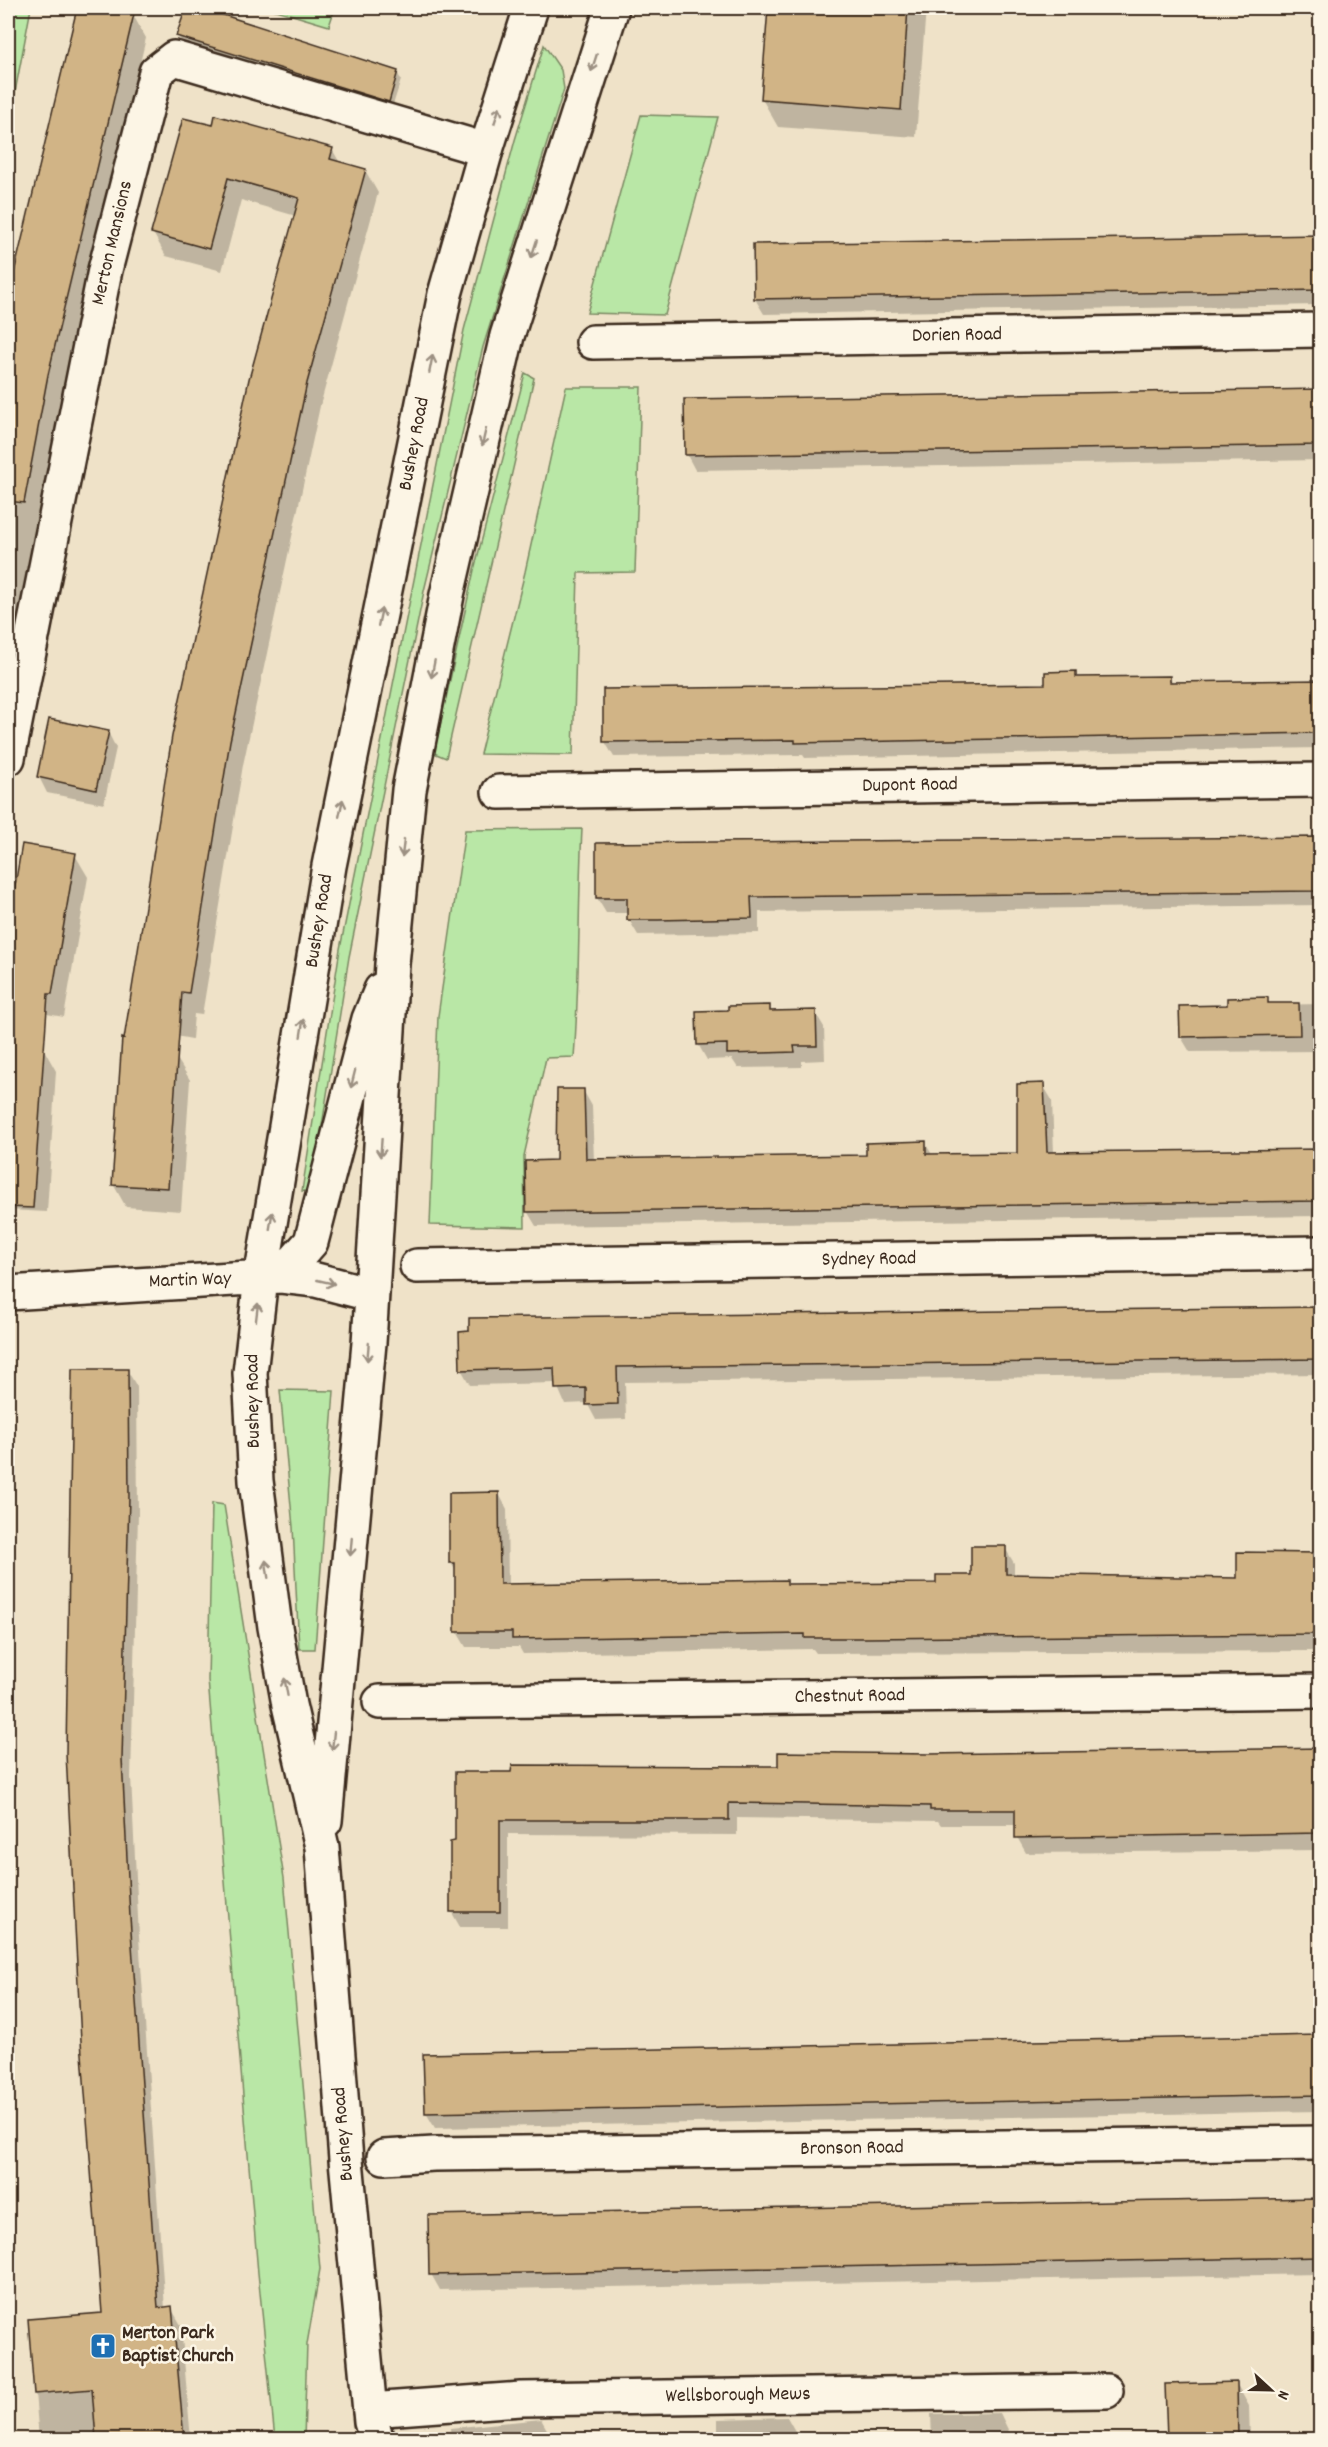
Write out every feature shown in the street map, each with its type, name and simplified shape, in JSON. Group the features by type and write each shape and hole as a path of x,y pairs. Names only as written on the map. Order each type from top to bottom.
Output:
{"main road":[{"name":"Bushey Road","path":"371,2427 346,2160 322,1847 277,1638 256,1482 250,1373 271,1277 329,866 445,294 486,150 531,8"},
{"name":"Bushey Road","path":"322,1847 345,1624 369,1343 370,1294 393,964 410,790 447,595 507,336 612,8"},
{"name":"Merton Mansions","path":"8,758 105,270 156,72 174,58 486,150"},
{"name":"Dorien Road","path":"593,342 1320,330"},
{"name":"Dupont Road","path":"499,792 1320,780"},
{"name":"Bushey Road","path":"271,1277 311,1242 369,1019 393,964"},
{"name":"Sydney Road","path":"417,1266 1320,1253"},
{"name":"Martin Way","path":"8,1293 137,1283 271,1277 316,1280 370,1294"},
{"name":"Chestnut Road","path":"380,1702 1320,1691"},
{"name":"Bronson Road","path":"384,2157 434,2154 1320,2143"},
{"name":"Wellsborough Mews","path":"371,2427 521,2399 1106,2391"}],"green space":[{"path":"8,8 31,8 8,129"},
{"path":"269,8 335,8 329,26"},
{"path":"544,45 561,70 564,89 483,347 424,591 349,957 313,1182 309,1192 302,1191 340,949 464,330 515,140"},
{"path":"641,115 718,117 665,315 587,313"},
{"path":"525,373 534,378 446,758 434,753 474,570"},
{"path":"566,387 641,387 635,572 578,573 573,755 480,754 525,572"},
{"path":"582,829 574,1057 546,1058 524,1156 525,1227 430,1225 438,1016 465,830"},
{"path":"280,1390 334,1391 315,1649 299,1649 293,1527"},
{"path":"212,1503 224,1505 284,1878 320,2269 307,2344 304,2439 275,2439 258,2273 208,1680"}],"building":[{"path":"77,8 106,8 134,14 48,375 24,503 8,501 8,298"},
{"path":"186,8 202,8 398,71 389,102 176,36"},
{"path":"768,8 908,8 901,110 761,99"},
{"path":"215,115 333,148 330,159 366,169 307,383 230,741 189,993 182,992 168,1188 112,1185 122,1038 124,1039 172,736 249,379 299,198 228,178 209,249 151,233 183,118 213,125"},
{"path":"1320,235 1320,290 754,299 753,244"},
{"path":"1320,389 1320,445 685,455 684,399"},
{"path":"1076,671 1076,677 1170,676 1170,682 1320,680 1320,733 795,743 795,740 603,742 603,689 1045,684 1045,672"},
{"path":"49,719 109,731 96,790 37,777"},
{"path":"1320,837 1320,891 751,897 752,918 658,920 627,920 627,898 596,898 596,843"},
{"path":"22,844 76,853 52,994 48,994 33,1208 8,1207 8,927"},
{"path":"1268,997 1268,1003 1299,1003 1300,1035 1180,1037 1179,1006 1227,1005 1227,998"},
{"path":"770,1005 770,1011 816,1010 817,1046 794,1046 795,1052 727,1054 727,1044 697,1045 696,1011 728,1010 728,1006"},
{"path":"1044,1083 1047,1152 1320,1149 1320,1201 526,1212 525,1161 556,1160 557,1089 584,1089 586,1159 866,1155 866,1143 926,1141 926,1154 1017,1153 1017,1084"},
{"path":"1320,1307 1320,1359 617,1367 618,1404 586,1405 586,1388 555,1389 554,1368 460,1370 459,1332 469,1331 469,1318"},
{"path":"72,1369 128,1369 129,1497 122,1759 130,1917 158,2308 172,2306 184,2439 96,2439 92,2389 34,2394 28,2319 102,2313 81,2041 66,1754"},
{"path":"499,1492 500,1584 787,1580 787,1584 936,1583 936,1575 971,1575 971,1546 1006,1546 1006,1574 1237,1578 1237,1552 1320,1553 1320,1634 805,1638 805,1634 512,1639 512,1632 455,1632 455,1563 449,1563 449,1493"},
{"path":"1320,1748 1320,1833 1015,1838 1015,1810 930,1810 930,1806 807,1804 729,1803 729,1820 500,1820 500,1912 450,1912 450,1842 455,1841 455,1772 511,1772 512,1765 778,1766 778,1752 930,1754"},
{"path":"1320,2035 1320,2095 425,2113 423,2054"},
{"path":"1320,2198 1320,2257 429,2275 428,2215"},
{"path":"1237,2382 1238,2439 1167,2439 1165,2384"}],"place":[{"name":"Merton Park Baptist Church","path":"103,2346"}]}
